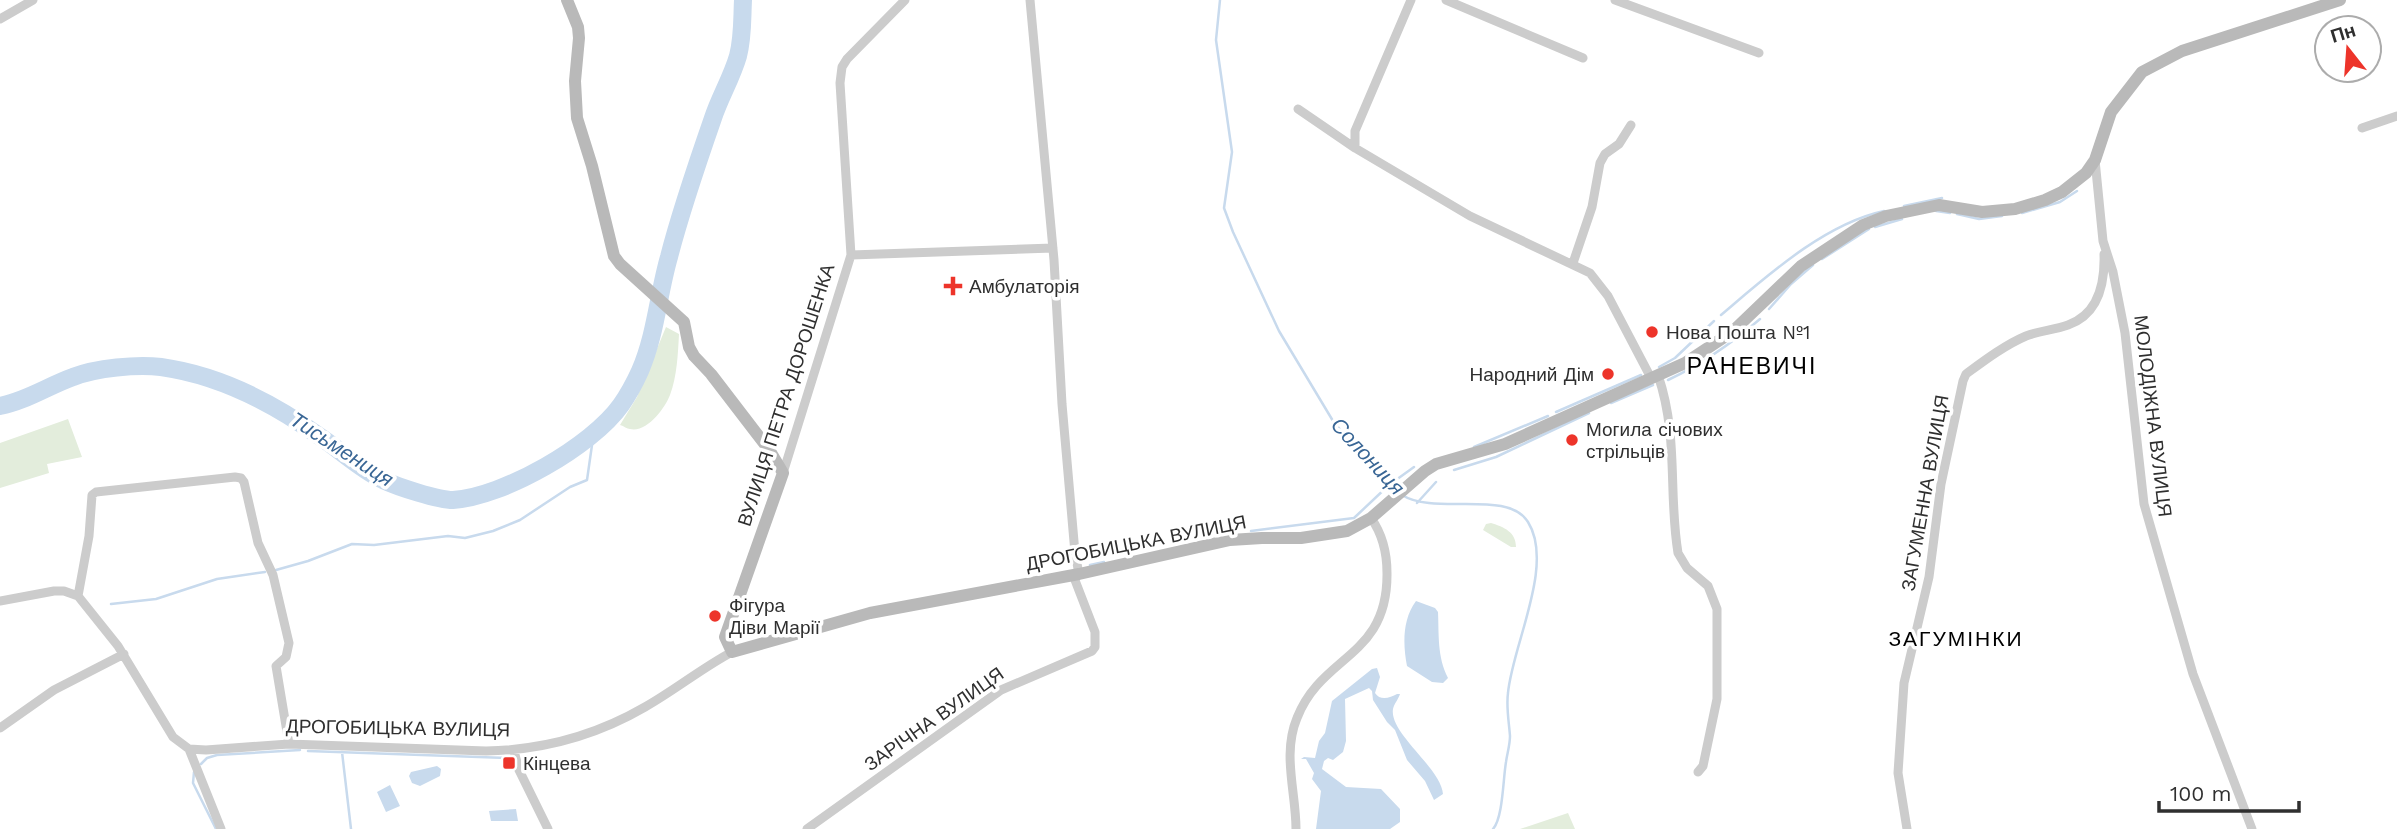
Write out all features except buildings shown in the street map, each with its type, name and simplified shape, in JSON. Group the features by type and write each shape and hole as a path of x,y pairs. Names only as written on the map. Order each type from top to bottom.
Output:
{"street":[{"path":"0,19 33,0"},
{"path":"567,0 578,27 579,38 575,81 577,118 611,246 620,264 684,322 689,348 694,356 712,374 783,473"},
{"name":"ВУЛИЦЯ ПЕТРА ДОРОШЕНКА","path":"732,652 725,637 746,572 771,512 850,255 840,75 846,59 905,0"},
{"path":"1030,0 1053,248 1076,575"},
{"path":"1355,148 1355,131 1410,0"},
{"path":"1446,0 1583,58"},
{"path":"1615,0 1759,53"},
{"name":"ДРОГОБИЦЬКА ВУЛИЦЯ","path":"189,749 289,744 514,751 557,744 586,735 647,706 732,652 870,613 1076,575 1230,540 1300,538 1334,534 1355,528 1371,518 1424,471 1442,461 1505,444 1655,377 1707,350 1731,332 1801,266 1863,225 1886,216 1939,205 1982,212 2028,205 2062,192 2085,173 2095,160 2111,112 2142,72 2154,64 2200,45 2340,0"},
{"path":"1298,109 1355,148 1470,216 1550,255 1573,263 1590,273 1602,286 1665,397 1672,439 1678,553 1687,568 1708,586 1717,609 1716,709 1703,765 1698,772"},
{"path":"2362,128 2397,116"},
{"path":"1573,263 1592,207 1600,163 1605,154 1619,144 1631,125"},
{"name":"МОЛОДІЖНА ВУЛИЦЯ","path":"2095,160 2103,241 2113,272 2125,333 2139,473 2148,521 2193,674 2252,829"},
{"name":"ЗАГУМЕННА ВУЛИЦЯ","path":"1907,829 1898,773 1904,683 1929,578 1941,484 1966,374 2016,341 2040,331 2071,324 2090,311 2103,284 2103,241"},
{"path":"850,255 1053,248"},
{"path":"78,596 89,536 92,495 96,492 241,478 258,543 273,575 289,643 286,657 276,666 289,744"},
{"path":"1296,829 1290,759 1293,728 1298,715 1313,691 1367,639 1380,618 1385,603 1385,550 1380,532 1371,518"},
{"name":"ЗАРІЧНА ВУЛИЦЯ","path":"807,829 1001,690 1092,651 1095,647 1095,632 1076,575"},
{"path":"0,601 54,591 78,596 124,654 173,737 189,749 221,829"},
{"path":"0,728 45,695 124,654"},
{"path":"514,751 519,770 548,829"}],"green space":[{"path":"666,327 679,334 676,373 670,395 660,413 649,423 636,429 628,429 620,425 637,397"},
{"path":"68,419 82,457 47,464 49,473 0,488 0,443"},
{"path":"1491,523 1512,534 1516,547 1511,547 1483,530 1486,524"},
{"path":"1568,813 1575,829 1520,829"}],"water":[{"path":"1416,601 1435,608 1438,612 1440,654 1448,678 1443,683 1432,682 1407,666 1405,633 1408,616"},
{"path":"1377,668 1380,677 1375,693 1382,698 1400,694 1393,709 1394,718 1407,740 1434,773 1443,794 1434,800 1425,781 1407,760 1395,730 1373,700 1369,688 1345,699 1346,741 1343,752 1333,760 1328,758 1324,761 1322,769 1346,787 1381,789 1400,809 1400,822 1390,829 1316,829 1321,791 1312,779 1314,773 1306,759 1301,759 1315,758 1319,741 1325,733 1332,701 1372,669"},
{"path":"437,766 441,769 440,776 420,786 412,783 409,776 411,772"},
{"path":"390,785 400,806 386,812 377,792"},
{"path":"516,809 518,821 491,821 489,811"}],"waterway":[{"name":"Тисьмениця","path":"0,406 93,371 129,366 161,367 203,377 244,392 283,412 375,476 428,496 453,500 473,497 496,490 545,467 590,437 608,421 624,401 640,371 650,343 665,271 684,204 716,110 738,56 742,35 743,0"},
{"name":"Солониця","path":"1220,0 1216,40 1232,152 1224,208 1279,331 1333,421 1397,491"},
{"path":"2022,213 2060,202 2077,191"},
{"path":"1904,206 1942,198"},
{"path":"1721,315 1777,268 1818,239 1840,227 1884,211"},
{"path":"1936,211 1950,213"},
{"path":"1957,214 1979,219 2002,216"},
{"path":"1875,227 1902,219"},
{"path":"1822,259 1869,229"},
{"path":"1769,309 1791,284 1813,265"},
{"path":"1668,380 1716,353 1760,319"},
{"path":"1659,367 1675,358 1714,321"},
{"path":"1556,412 1641,375"},
{"path":"1611,403 1653,385"},
{"path":"1454,470 1496,457 1589,413"},
{"path":"1474,447 1548,416"},
{"path":"276,570 352,544 374,545 448,536 465,538 520,520 570,487 587,480 594,431"},
{"path":"1251,531 1354,518 1389,485 1414,467"},
{"path":"1417,503 1436,482"},
{"name":"Солониця","path":"1402,495 1416,501 1433,503 1505,507 1518,512 1528,522 1535,540 1535,583 1511,674 1507,704 1510,743 1501,807 1493,829"},
{"path":"1090,565 1104,562"},
{"path":"111,604 156,599 217,579 265,572"},
{"path":"201,764 207,758 217,755 300,750"},
{"path":"308,751 507,758"},
{"path":"342,752 351,829"},
{"path":"194,772 193,783 216,829"}],"place":[{"name":"Амбулаторія","path":"953,286"},
{"name":"Нова Пошта №1","path":"1652,332"},
{"name":"Народний Дім","path":"1608,374"},
{"name":"Могила січових стрільців","path":"1572,440"},
{"name":"Фігура Діви Марії","path":"715,616"},
{"name":"Кінцева","path":"509,763"}],"district":[{"name":"РАНЕВИЧІ","path":"1752,366"},
{"name":"ЗАГУМІНКИ","path":"1956,638"}]}
